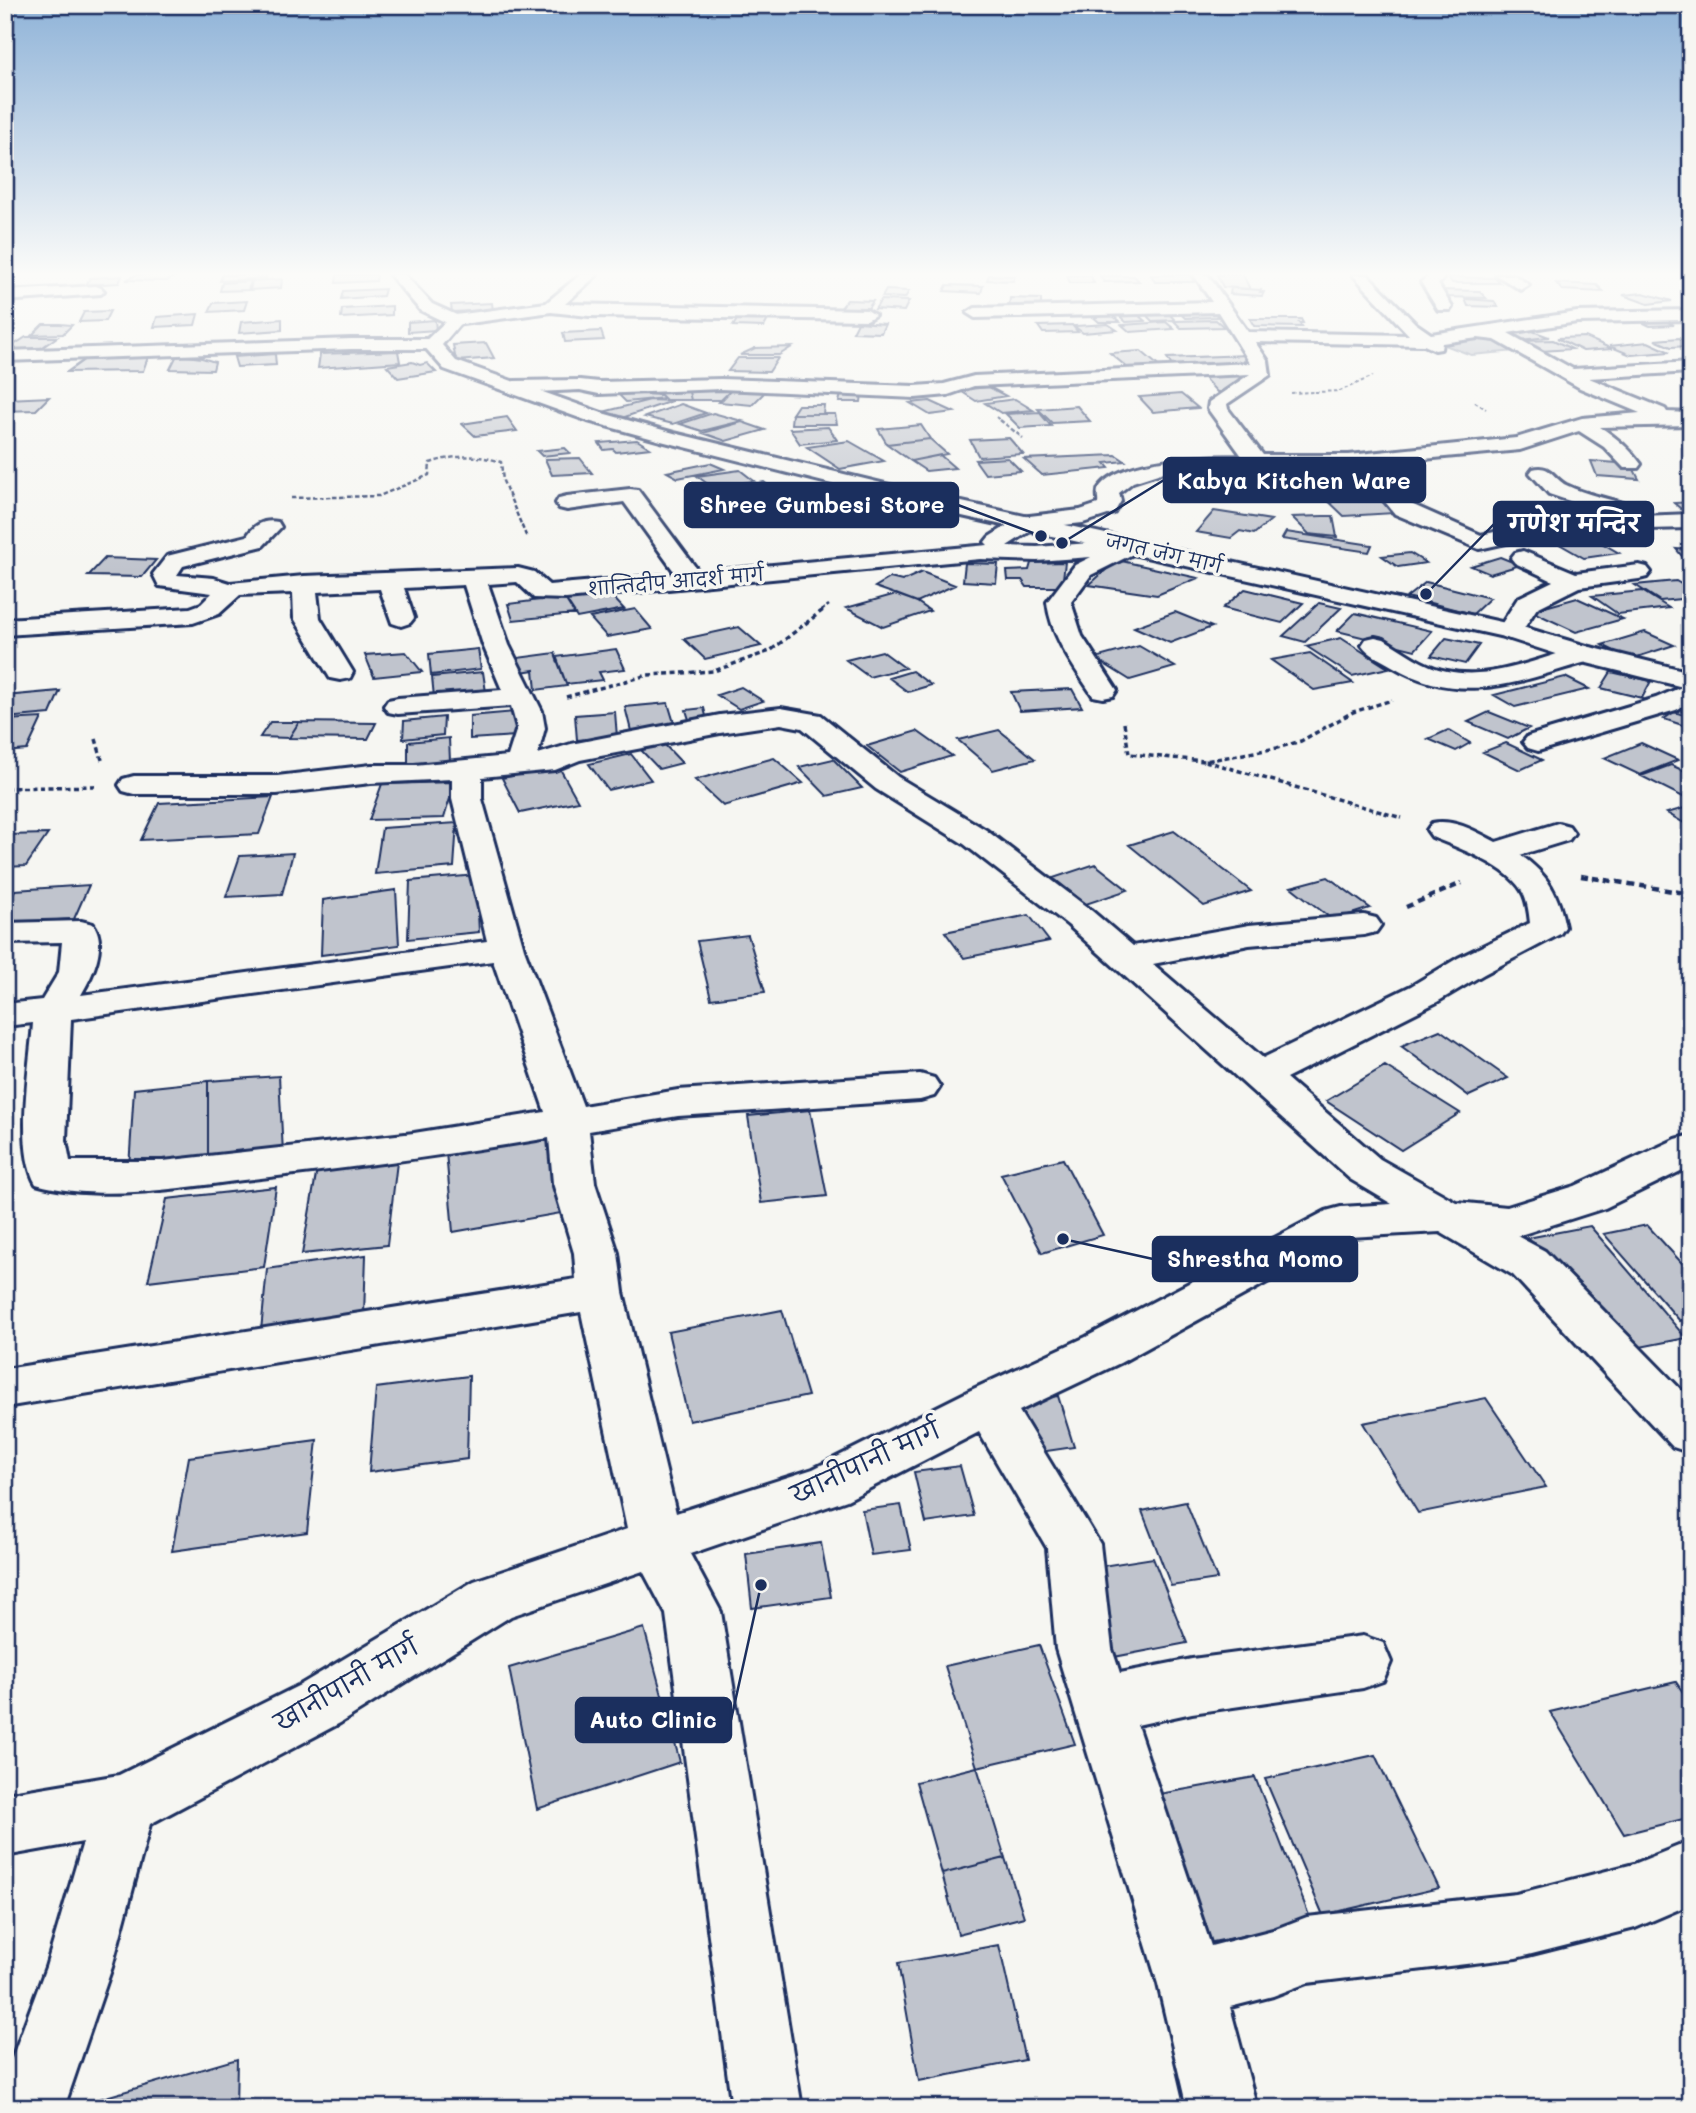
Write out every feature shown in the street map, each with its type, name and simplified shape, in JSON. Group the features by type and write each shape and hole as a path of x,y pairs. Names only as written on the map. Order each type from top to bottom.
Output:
{"street":[{"name":"जगत जंग मार्ग","path":"475,374 595,417 705,447 935,503 1510,631 1584,654 1691,681"},
{"path":"514,387 580,385 599,388 721,384 915,392 948,389 960,383 974,381 1137,374"},
{"path":"1257,462 1217,409 1218,402 1234,394 1261,374"},
{"path":"1570,374 1577,374"},
{"path":"1570,374 1586,384 1653,412 1688,420"},
{"path":"980,552 1029,522 1083,516 1106,508 1110,500 1108,491 1126,478 1145,470 1218,462 1349,461 1388,455 1520,444 1582,424 1688,420"},
{"path":"1582,424 1611,443 1631,464"},
{"path":"1349,461 1371,474 1403,509 1479,542 1548,527 1684,520"},
{"path":"1540,473 1557,489 1624,511 1664,546"},
{"path":"567,503 630,495 693,581"},
{"path":"1656,504 1684,520"},
{"path":"228,591 214,585 168,581 165,574 175,562 255,541 260,533 270,527"},
{"path":"1103,690 1071,637 1059,611 1059,601 1083,570 1129,547"},
{"name":"शान्तिदीप आदर्श मार्ग","path":"518,575 543,593 980,552 1037,554 1129,547"},
{"path":"1523,558 1573,581"},
{"path":"1510,631 1527,603 1573,581 1639,572"},
{"path":"473,575 496,645 531,728 520,765"},
{"path":"5,627 193,615 209,609 228,591 238,587 518,575"},
{"path":"390,580 401,618"},
{"path":"304,583 307,618 340,672"},
{"path":"1375,645 1429,676 1457,682 1481,682 1584,654"},
{"path":"1538,742 1666,704 1691,691"},
{"path":"397,706 523,704"},
{"path":"134,785 277,785 371,774 520,765 555,761 570,753 720,724 780,716 811,721 887,783 975,837 1080,918 1365,1169 1529,1263 1691,1433"},
{"path":"467,769 467,799 506,949 568,1120 574,1183 596,1253 600,1292 657,1544 693,1612 767,2108"},
{"path":"1261,1075 1424,995 1471,965 1548,927 1541,893 1520,869 1494,853 1443,830"},
{"path":"1494,853 1558,833"},
{"path":"1127,958 1249,935 1364,925"},
{"path":"5,933 81,931 77,972 53,1011 46,1140 51,1174 84,1177 163,1175 414,1147 678,1103 920,1087"},
{"path":"5,1016 506,949"},
{"name":"खानीपानी मार्ग","path":"5,1825 125,1804 320,1704 493,1598 829,1485 988,1404 1104,1350 1341,1222 1447,1216 1508,1223 1590,1197 1691,1149"},
{"path":"5,1388 600,1292"},
{"path":"988,1404 1073,1545 1084,1649 1191,1984 1222,2108"},
{"path":"1100,1705 1192,1686 1363,1662"},
{"path":"29,2108 79,1967 125,1804"},
{"path":"1191,1984 1273,1963 1307,1950 1516,1926 1635,1896 1691,1872"}],"path":[{"path":"1234,394 1340,391 1376,374"},
{"path":"270,527 271,500 315,495 336,498 379,496 429,475 430,463 446,457 484,455 501,463 503,481 527,539 518,575"},
{"path":"523,704 648,675 714,671 770,651 836,601"},
{"path":"1205,761 1301,741 1353,712 1457,682"},
{"path":"1103,690 1125,724 1129,754 1205,761 1443,830"},
{"path":"5,788 134,785"}],"building":[{"path":"394,374 426,374 398,378"},
{"path":"1242,375 1228,392 1217,392 1202,376"},
{"path":"989,387 1006,396 976,401 959,390"},
{"path":"688,388 691,400 666,400 661,395 642,394 639,390"},
{"path":"688,388 733,388 722,400 691,400"},
{"path":"732,389 765,392 752,405 719,402"},
{"path":"639,390 642,394 661,395 664,398 626,402 616,392"},
{"path":"841,394 862,394 861,402 839,402"},
{"path":"1181,394 1198,408 1153,412 1139,397"},
{"path":"49,397 36,410 5,411 7,399"},
{"path":"1015,399 1033,410 1001,413 985,403"},
{"path":"650,400 672,401 619,419 603,412"},
{"path":"930,401 954,412 930,415 910,403"},
{"path":"681,404 706,413 673,424 645,417"},
{"path":"798,405 824,405 823,414 792,414"},
{"path":"1077,406 1090,421 1052,423 1038,409"},
{"path":"1039,412 1051,426 1020,428 1006,414"},
{"path":"713,413 742,421 702,431 680,424"},
{"path":"792,414 835,414 837,424 791,424"},
{"path":"507,417 517,431 475,436 462,424"},
{"path":"742,422 765,430 726,441 703,433"},
{"path":"921,425 930,439 887,444 878,429"},
{"path":"828,427 837,440 800,444 790,429"},
{"path":"1009,438 1023,454 979,457 970,440"},
{"path":"930,439 947,454 911,461 887,444"},
{"path":"637,440 650,448 616,452 613,449 604,450 599,443"},
{"path":"849,441 884,461 840,469 807,447"},
{"path":"565,448 570,453 542,456 537,451"},
{"path":"940,455 955,468 926,471 911,461"},
{"path":"1116,455 1125,461 1105,463 1109,468 1042,475 1024,459"},
{"path":"580,458 592,473 552,475 545,459"},
{"path":"1008,458 1021,471 985,474 975,460"},
{"path":"1591,461 1631,464 1639,479 1597,476"},
{"path":"710,463 724,469 678,478 667,472"},
{"path":"740,470 754,481 713,488 697,476"},
{"path":"764,482 783,498 731,506 715,491"},
{"path":"1370,491 1395,513 1344,516 1321,494"},
{"path":"1691,502 1691,514 1687,514 1674,503"},
{"path":"1214,511 1271,520 1254,534 1240,531 1231,538 1196,532"},
{"path":"1333,516 1337,537 1309,534 1292,517"},
{"path":"1286,532 1372,545 1369,552 1282,539"},
{"path":"1591,537 1619,553 1584,558 1556,542"},
{"path":"1676,549 1691,550 1691,567"},
{"path":"1410,553 1426,563 1398,567 1382,556"},
{"path":"1500,557 1520,565 1490,574 1471,566"},
{"path":"105,558 156,560 142,577 88,576"},
{"path":"1117,560 1198,578 1157,595 1089,585"},
{"path":"1065,562 1062,587 1027,587 1022,580 1008,580 1007,571 1029,570 1031,563"},
{"path":"965,563 998,564 996,583 963,581"},
{"path":"922,572 955,585 917,602 875,587 890,578 902,581"},
{"path":"1676,581 1691,590 1691,598 1660,601 1635,585"},
{"path":"1426,582 1490,598 1473,614 1407,597"},
{"path":"1245,589 1303,603 1282,623 1223,608"},
{"path":"1642,591 1669,608 1618,614 1592,596"},
{"path":"608,592 624,609 577,618 564,597"},
{"path":"896,594 917,602 930,611 883,627 846,608"},
{"path":"564,597 575,614 513,620 508,604"},
{"path":"1577,598 1623,619 1576,632 1531,611"},
{"path":"1319,603 1341,608 1305,642 1283,636"},
{"path":"635,609 652,629 607,637 590,618"},
{"path":"1175,612 1212,627 1170,643 1134,627"},
{"path":"1355,613 1432,631 1415,650 1337,631"},
{"path":"739,627 761,646 705,659 684,639"},
{"path":"1645,632 1674,645 1631,659 1602,645"},
{"path":"1341,638 1388,668 1352,676 1306,646"},
{"path":"1446,638 1479,645 1465,664 1431,656"},
{"path":"1139,646 1175,667 1130,680 1095,658"},
{"path":"478,649 481,669 431,675 429,654"},
{"path":"616,649 625,669 599,672 603,680 566,684 556,657"},
{"path":"882,651 905,668 869,677 846,660"},
{"path":"406,652 422,672 374,677 365,655"},
{"path":"555,653 567,686 536,690 534,670 515,673 510,659"},
{"path":"1310,653 1353,683 1314,690 1271,660"},
{"path":"912,671 931,685 908,692 889,678"},
{"path":"483,672 486,692 434,697 432,677"},
{"path":"1611,672 1651,681 1642,698 1601,688"},
{"path":"1565,677 1589,689 1515,707 1494,695"},
{"path":"741,687 763,701 739,709 717,695"},
{"path":"1072,689 1082,707 1020,711 1011,692"},
{"path":"60,691 50,714 5,718 5,696"},
{"path":"668,703 675,726 631,731 625,707"},
{"path":"704,708 708,724 691,726 686,710"},
{"path":"515,712 516,736 470,739 470,716"},
{"path":"615,712 617,737 577,740 575,715"},
{"path":"1489,712 1529,728 1508,739 1468,722"},
{"path":"1674,712 1691,717 1691,728 1664,719"},
{"path":"444,717 443,735 403,739 404,721"},
{"path":"42,718 27,750 5,752 5,720"},
{"path":"270,722 299,722 289,738 260,737"},
{"path":"299,722 376,723 368,739 289,738"},
{"path":"999,730 1035,759 993,770 958,740"},
{"path":"1448,730 1470,743 1456,751 1428,739"},
{"path":"917,731 952,756 900,772 867,746"},
{"path":"449,738 450,761 408,765 408,742"},
{"path":"663,743 682,763 659,769 640,749"},
{"path":"1506,743 1542,760 1520,770 1483,752"},
{"path":"1641,743 1678,760 1640,775 1604,758"},
{"path":"631,754 651,780 608,790 589,764"},
{"path":"774,758 803,783 723,806 695,780"},
{"path":"833,759 862,788 827,796 799,767"},
{"path":"1671,765 1691,774 1691,798 1687,799 1641,776"},
{"path":"559,767 578,801 520,813 502,778"},
{"path":"455,782 444,818 369,820 382,784"},
{"path":"273,797 259,834 141,840 159,803"},
{"path":"1691,806 1691,827 1667,813"},
{"path":"457,823 454,867 375,874 382,828"},
{"path":"1174,831 1251,891 1204,906 1129,845"},
{"path":"48,834 26,866 5,867 5,835"},
{"path":"293,853 282,894 226,897 240,856"},
{"path":"1095,864 1128,890 1086,904 1053,878"},
{"path":"476,875 479,932 408,939 410,881"},
{"path":"1328,877 1370,908 1333,920 1291,887"},
{"path":"89,885 74,919 5,923 5,909 15,890"},
{"path":"396,890 399,945 321,955 323,900"},
{"path":"1029,915 1049,941 964,958 945,932"},
{"path":"748,935 765,992 711,999 697,941"},
{"path":"1440,1030 1508,1078 1469,1096 1401,1046"},
{"path":"1385,1066 1460,1113 1401,1150 1326,1101"},
{"path":"279,1076 283,1153 208,1160 208,1081"},
{"path":"208,1081 208,1160 129,1168 134,1089"},
{"path":"810,1110 827,1196 761,1203 748,1116"},
{"path":"548,1136 561,1213 453,1232 446,1152"},
{"path":"1063,1159 1103,1235 1042,1253 1001,1174"},
{"path":"397,1162 387,1245 302,1254 317,1169"},
{"path":"276,1187 264,1267 148,1281 167,1199"},
{"path":"1647,1225 1691,1273 1691,1318 1680,1321 1604,1234"},
{"path":"1590,1226 1686,1338 1620,1351 1528,1238"},
{"path":"366,1255 364,1315 261,1331 267,1269"},
{"path":"782,1310 808,1396 689,1421 668,1332"},
{"path":"469,1376 467,1459 369,1472 376,1388"},
{"path":"1058,1396 1074,1447 1020,1455 1005,1403"},
{"path":"1486,1398 1546,1487 1418,1513 1363,1423"},
{"path":"317,1440 307,1532 172,1551 189,1457"},
{"path":"960,1466 974,1516 926,1523 914,1472"},
{"path":"1186,1502 1217,1579 1171,1586 1142,1511"},
{"path":"901,1505 911,1550 871,1555 862,1510"},
{"path":"821,1543 831,1597 752,1608 746,1554"},
{"path":"1153,1558 1187,1643 1114,1657 1083,1569"},
{"path":"644,1628 680,1762 537,1809 509,1668"},
{"path":"1039,1645 1075,1744 977,1767 945,1666"},
{"path":"1676,1682 1691,1704 1691,1817 1624,1834 1550,1712"},
{"path":"1375,1755 1439,1888 1323,1915 1265,1779"},
{"path":"977,1767 1005,1858 942,1874 916,1782"},
{"path":"1255,1777 1312,1923 1197,1945 1148,1796"},
{"path":"1005,1858 1024,1917 958,1934 942,1874"},
{"path":"999,1945 1025,2060 919,2081 898,1963"},
{"path":"237,2059 236,2108 71,2108 71,2107"}],"place":[{"name":"Shree Gumbesi Store","path":"1041,536"},
{"name":"Kabya Kitchen Ware","path":"1062,543"},
{"name":"गणेश मन्दिर","path":"1426,594"},
{"name":"Shrestha Momo","path":"1063,1239"},
{"name":"Auto Clinic","path":"761,1585"}]}
